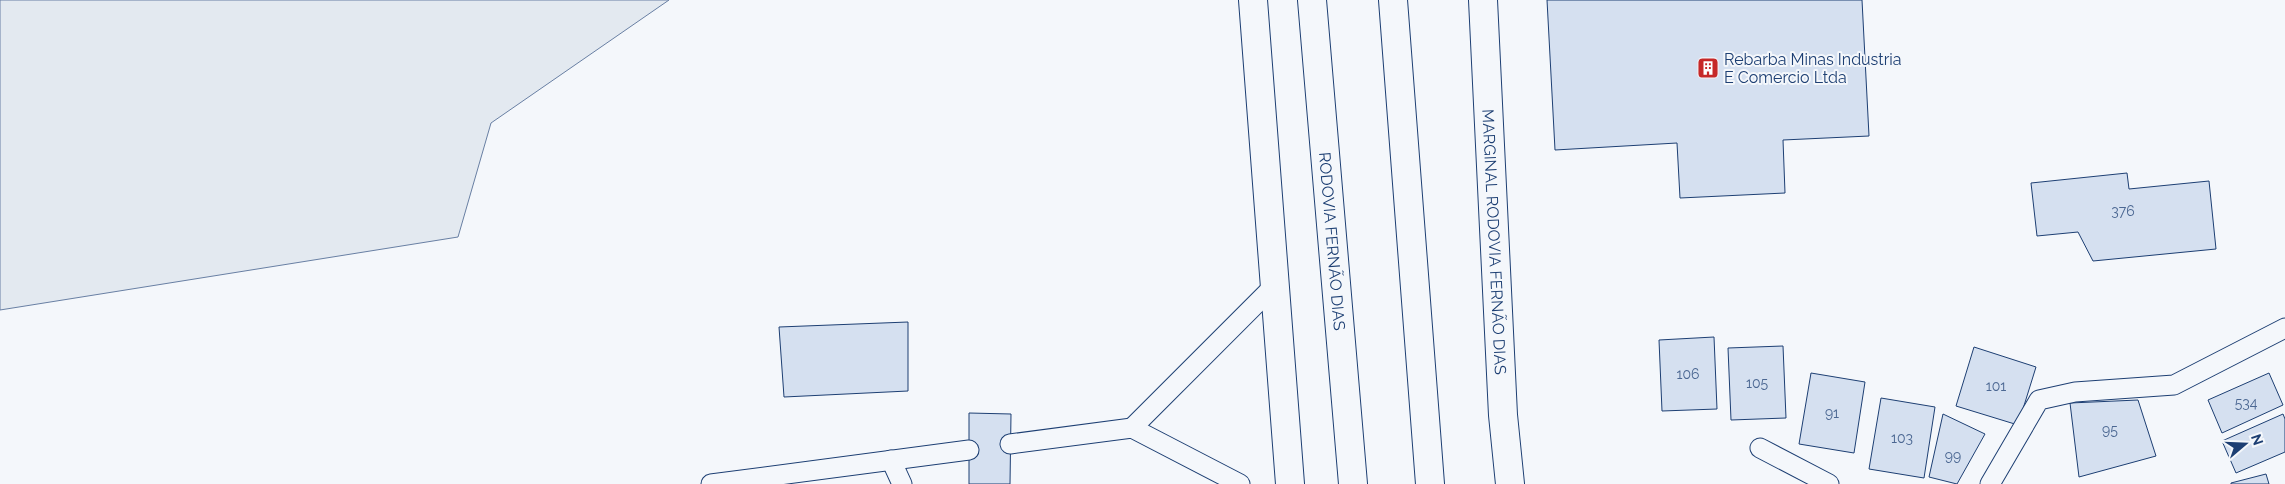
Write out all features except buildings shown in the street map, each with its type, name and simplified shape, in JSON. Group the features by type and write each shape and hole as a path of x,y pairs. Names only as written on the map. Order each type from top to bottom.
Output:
{"main road":[{"path":"1253,0 1290,484"},
{"name":"RODOVIA FERNÃO DIAS","path":"1312,0 1353,484"},
{"path":"1393,0 1430,484"},
{"name":"MARGINAL RODOVIA FERNÃO DIAS","path":"1483,0 1503,415 1510,484"}],"lane":[{"path":"1132,428 1274,286"},
{"path":"1990,484 2039,400 2075,392 2174,385 2285,328"},
{"path":"1010,444 1132,428 1240,484"},
{"path":"1760,448 1828,484"},
{"path":"711,484 969,450"},
{"path":"891,460 902,484"}],"shaded area":[{"path":"0,0 669,0 491,123 458,237 0,310"}],"place":[{"name":"Rebarba Minas Industria E Comercio Ltda","path":"1708,68"}]}
